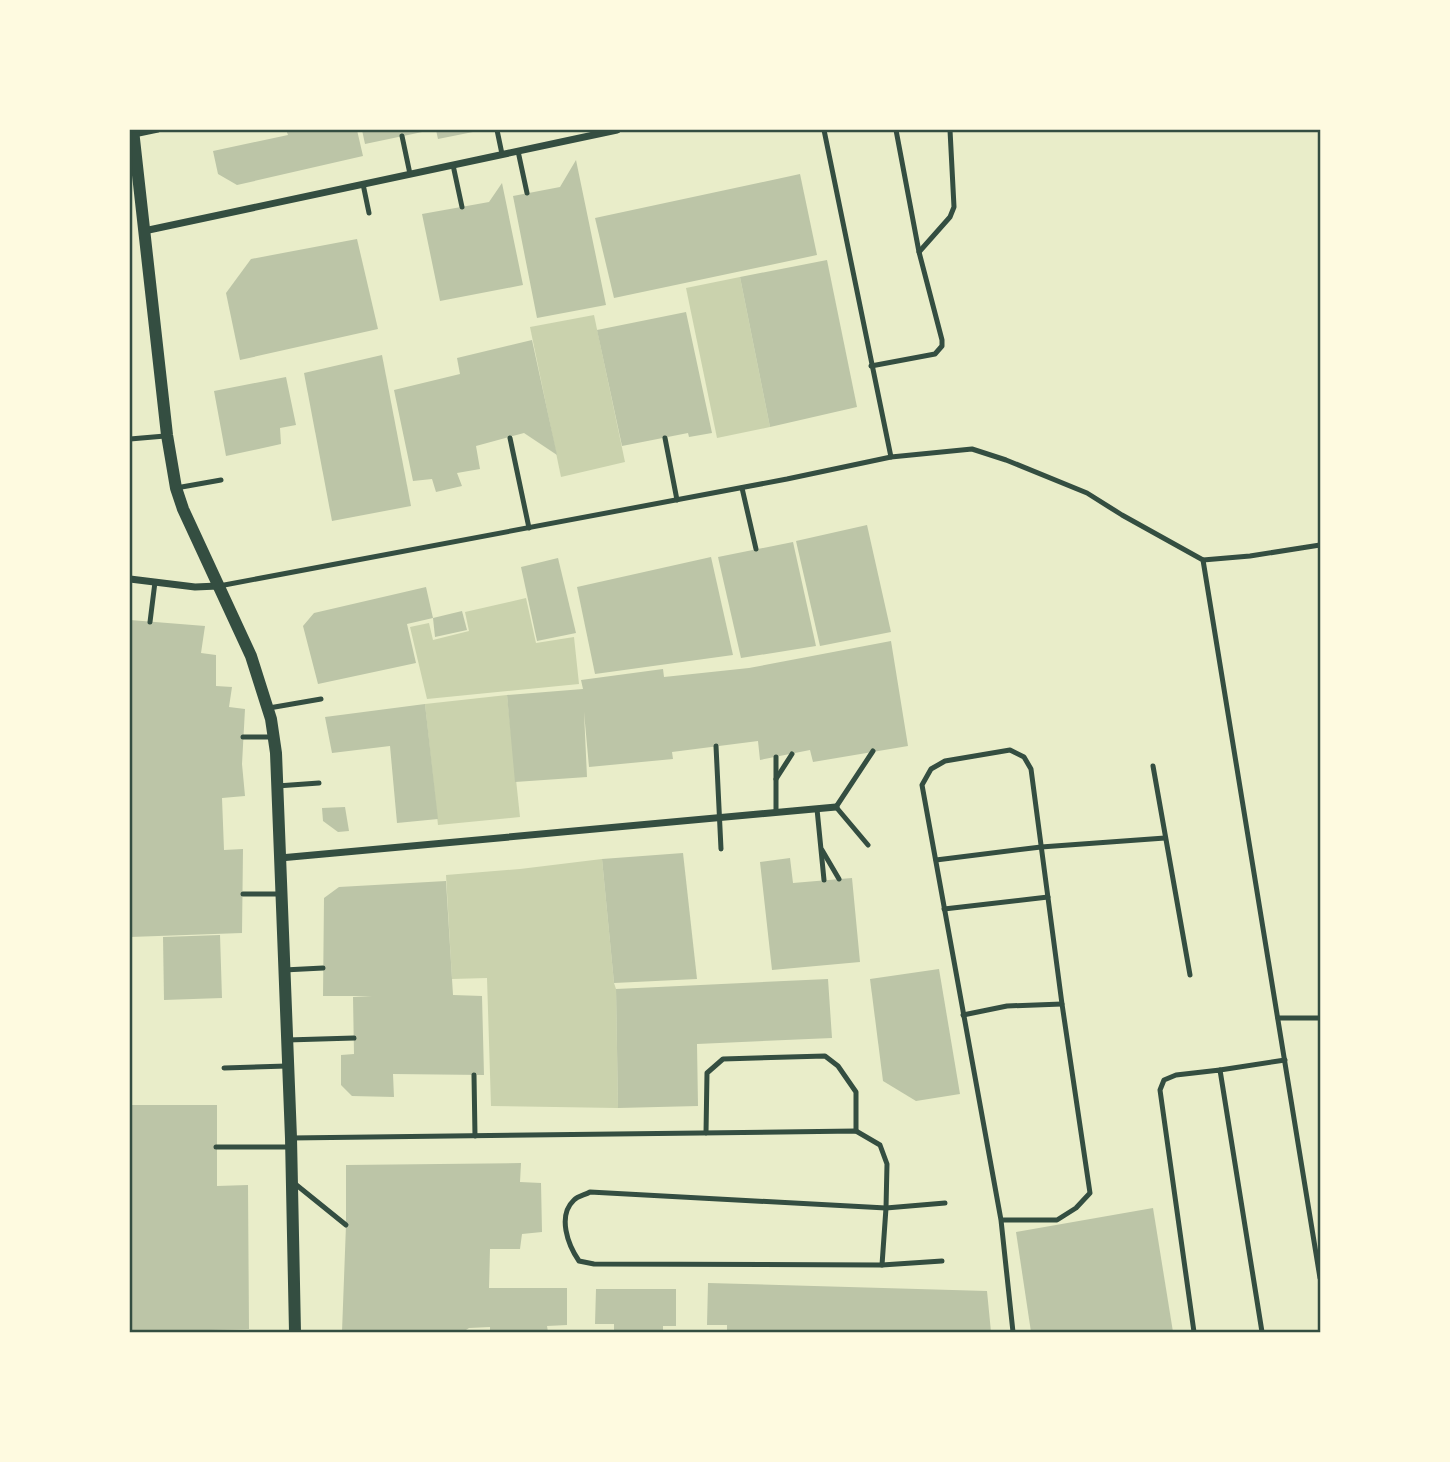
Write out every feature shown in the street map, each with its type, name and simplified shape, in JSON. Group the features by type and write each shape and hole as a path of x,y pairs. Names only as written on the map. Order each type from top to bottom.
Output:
{"street":[{"path":"144,231 617,130"},
{"path":"133,132 135,204 144,231 167,435 176,488 183,509 251,656 268,708 273,737 288,1066 295,1332"},
{"path":"130,579 195,587 218,586"},
{"path":"279,858 835,807"}],"lane":[{"path":"133,132 158,130"},
{"path":"497,130 502,154"},
{"path":"824,130 891,457"},
{"path":"871,366 935,354 942,346 919,252 896,130"},
{"path":"919,252 950,218 954,207 950,130"},
{"path":"402,136 410,174"},
{"path":"518,151 527,193"},
{"path":"453,165 463,207"},
{"path":"363,184 369,213"},
{"path":"130,439 167,435"},
{"path":"510,438 528,528"},
{"path":"665,438 677,500"},
{"path":"218,586 742,488 891,457 972,449 1087,493 1203,560 1321,545"},
{"path":"176,488 221,480"},
{"path":"742,488 756,549"},
{"path":"1203,560 1321,1278"},
{"path":"150,622 155,582"},
{"path":"268,708 321,699"},
{"path":"243,737 273,737"},
{"path":"716,746 721,849"},
{"path":"1001,1220 1057,1220 1076,1208 1090,1193 1031,769 1024,757 1010,750 945,761 931,769 922,785 1001,1220 1013,1332"},
{"path":"868,845 835,807 873,751"},
{"path":"776,779 792,754"},
{"path":"776,757 776,812"},
{"path":"1153,766 1190,975"},
{"path":"277,786 319,783"},
{"path":"817,809 824,880"},
{"path":"936,860 1041,847 1166,838"},
{"path":"821,847 839,879"},
{"path":"243,894 280,894"},
{"path":"944,909 1048,897"},
{"path":"283,970 323,968"},
{"path":"963,1015 1007,1006 1062,1004"},
{"path":"1278,1018 1321,1018"},
{"path":"286,1040 354,1038"},
{"path":"706,1133 707,1073 723,1059 825,1056 838,1066 856,1092 856,1131"},
{"path":"1194,1332 1160,1090 1164,1080 1176,1074 1285,1060"},
{"path":"224,1068 288,1066"},
{"path":"1220,1070 1262,1332"},
{"path":"474,1075 475,1136"},
{"path":"216,1147 475,1136 856,1131 880,1145 887,1164 882,1265"},
{"path":"291,1181 345,1225"},
{"path":"942,1261 882,1265 594,1264 579,1261 571,1250 565,1233 567,1210 575,1199 590,1192 886,1208 945,1203"}],"green space":[{"path":"740,277 770,427 717,438 686,288"},
{"path":"594,315 625,462 561,477 530,327"},
{"path":"526,598 536,643 574,637 579,684 427,699 410,627 429,623 433,640 469,631 465,612"},
{"path":"507,695 520,817 438,825 425,704"},
{"path":"602,859 616,989 618,1108 491,1106 487,978 452,979 446,875"}],"building":[{"path":"286,130 357,130 363,156 237,185 218,174 213,151 288,135"},
{"path":"362,130 427,130 427,131 365,144"},
{"path":"436,130 477,130 478,131 438,139"},
{"path":"576,160 606,305 537,318 513,196 560,187"},
{"path":"800,174 817,255 614,298 595,218"},
{"path":"502,183 523,285 440,301 422,214 489,202"},
{"path":"357,239 378,329 240,360 226,293 251,259"},
{"path":"827,260 857,407 770,427 740,277"},
{"path":"686,312 712,433 689,437 688,433 622,446 597,330"},
{"path":"532,340 557,455 524,433 476,446 480,469 457,473 462,486 436,492 432,479 413,481 394,390 460,374 457,358"},
{"path":"382,355 411,506 332,521 304,373"},
{"path":"286,377 296,425 280,428 281,444 226,456 214,391"},
{"path":"867,525 891,632 820,646 796,541"},
{"path":"793,542 816,646 741,658 718,557"},
{"path":"711,557 733,655 595,674 577,587"},
{"path":"558,558 576,633 537,641 521,567"},
{"path":"426,587 433,618 407,624 416,663 318,684 303,626 314,613"},
{"path":"462,611 467,630 435,637 433,618"},
{"path":"130,620 205,626 201,653 216,655 216,686 232,687 229,707 245,709 242,764 245,796 222,798 224,850 243,849 242,933 130,937"},
{"path":"891,641 908,746 813,762 810,750 760,760 758,741 672,752 673,759 589,767 584,712 587,777 515,782 507,695 583,689 581,680 663,669 664,677 749,668"},
{"path":"425,704 438,819 397,823 390,746 332,753 325,717"},
{"path":"345,807 349,831 338,832 323,821 322,808"},
{"path":"683,853 697,979 614,983 602,859"},
{"path":"790,858 793,883 852,878 860,962 772,970 760,862"},
{"path":"446,881 453,995 482,996 484,1075 393,1074 394,1097 352,1096 341,1085 341,1055 354,1054 353,997 372,996 323,996 324,898 339,887"},
{"path":"220,935 222,998 164,1000 163,937"},
{"path":"939,969 960,1094 916,1101 883,1081 870,979"},
{"path":"828,979 832,1038 697,1044 698,1106 618,1108 616,989"},
{"path":"130,1105 217,1105 217,1186 248,1185 249,1329 130,1332"},
{"path":"521,1163 520,1182 541,1183 542,1232 522,1234 520,1249 490,1249 489,1288 567,1288 567,1325 547,1326 548,1332 490,1332 490,1327 469,1328 463,1332 342,1332 346,1165"},
{"path":"1153,1208 1173,1332 1031,1332 1016,1232"},
{"path":"708,1283 987,1291 991,1332 727,1332 727,1325 707,1325"},
{"path":"596,1289 676,1289 676,1326 663,1326 663,1332 614,1332 614,1324 595,1324"}]}
